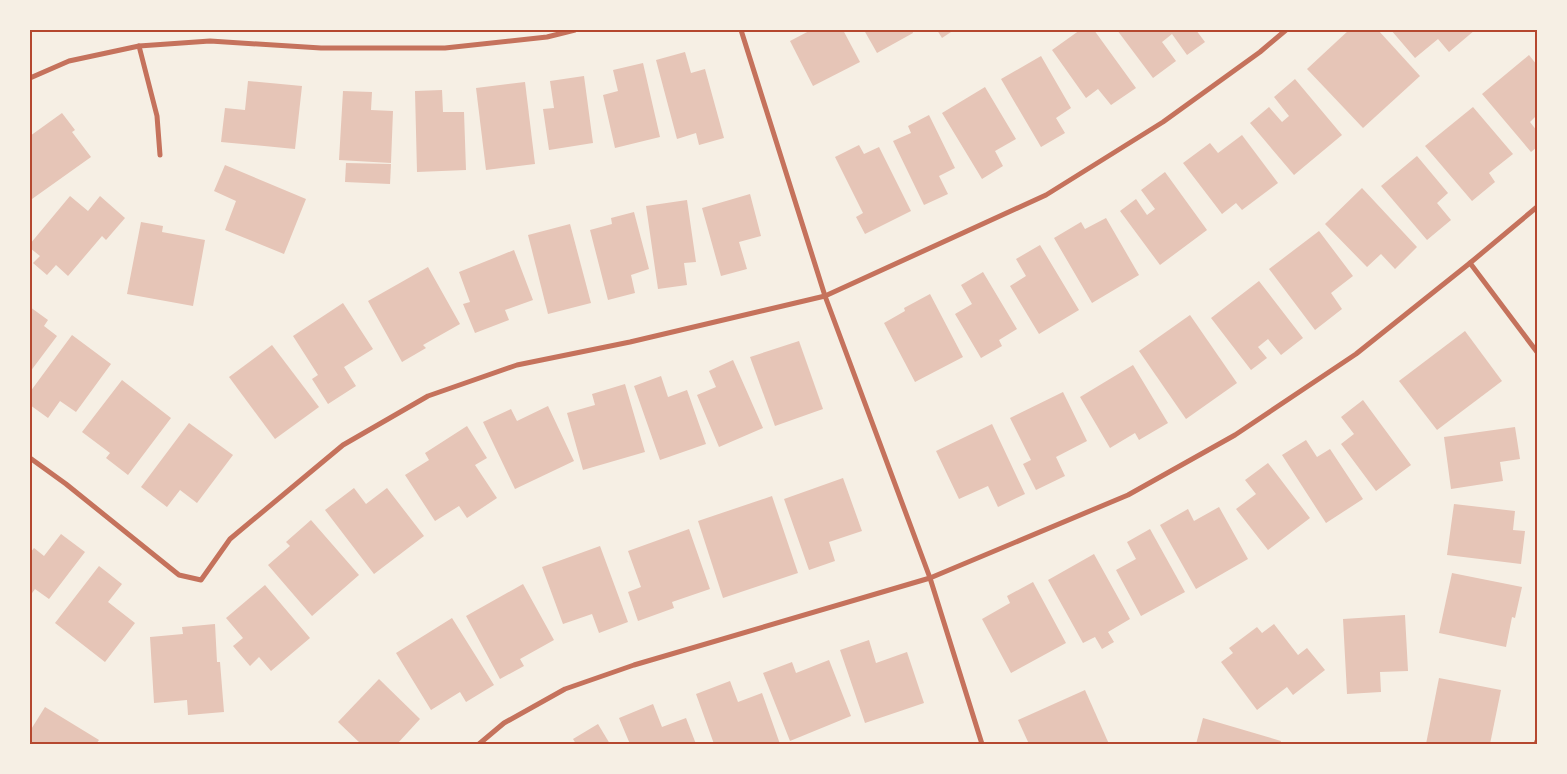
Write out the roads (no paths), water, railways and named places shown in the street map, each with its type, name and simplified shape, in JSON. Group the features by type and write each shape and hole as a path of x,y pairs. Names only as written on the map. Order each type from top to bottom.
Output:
{"street":[{"path":"30,78 69,61 139,46 210,41 320,48 445,48 547,36 575,30"},
{"path":"741,30 825,296 930,578 982,744"},
{"path":"30,458 66,484 179,575 201,580 230,539 342,444 428,396 517,365 630,342 825,296 1046,195 1163,122 1260,52 1286,30"},
{"path":"139,46 157,116 160,155"},
{"path":"479,744 504,723 566,689 634,664 930,578 1128,495 1235,435 1356,354 1537,207"},
{"path":"1470,263 1537,352"}]}
